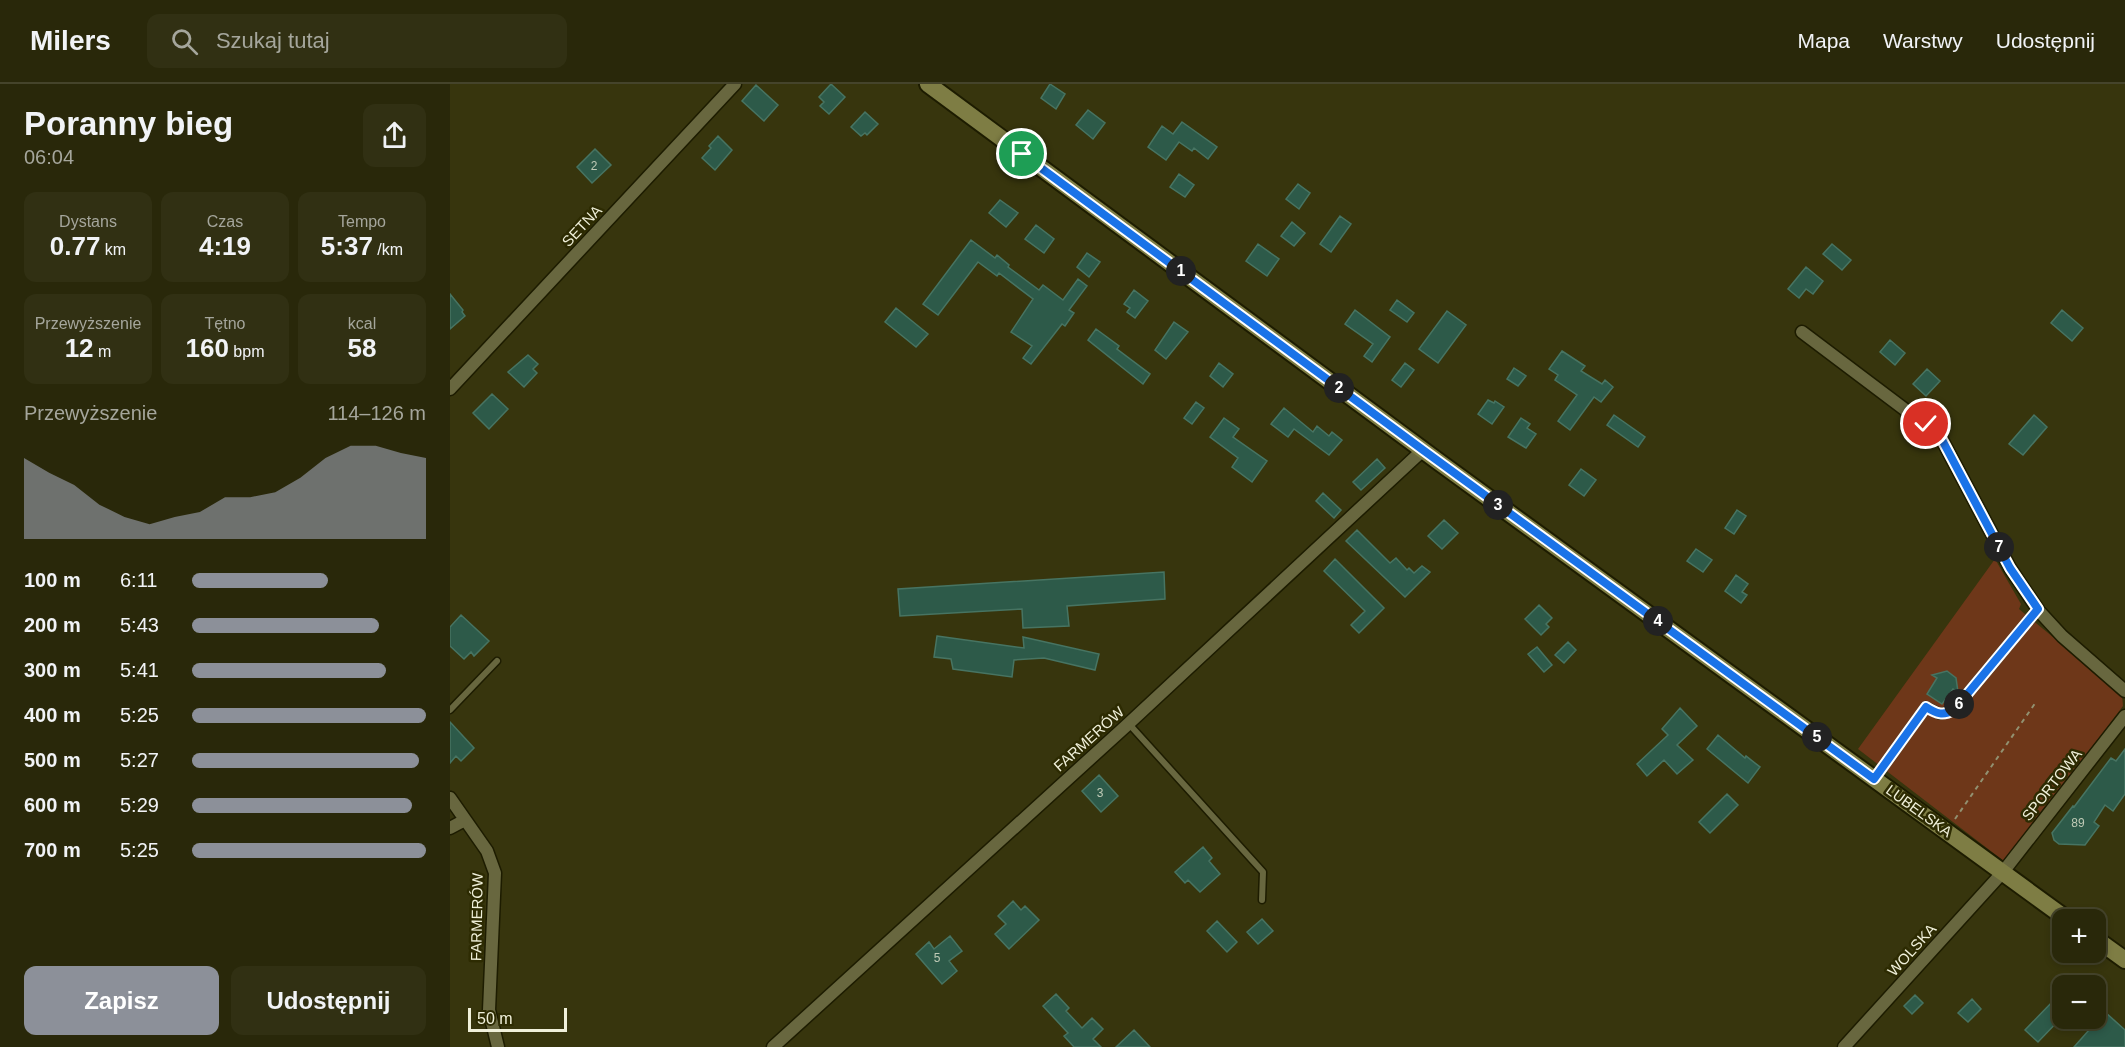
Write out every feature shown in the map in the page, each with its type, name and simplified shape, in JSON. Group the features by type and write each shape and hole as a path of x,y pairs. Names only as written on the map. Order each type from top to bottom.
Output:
{"main road":[{"name":"LUBELSKA","path":"928,84 1423,450 2053,909"},
{"path":"2106,946 2125,960"}],"street":[{"name":"SETNA","path":"450,389 735,84"},
{"path":"1802,332 1940,436 2010,568 2038,609 2062,636 2125,691"},
{"name":"FARMERÓW","path":"773,1047 1129,723 1423,450"},
{"path":"1874,779 1926,707 1940,714 1954,710 2038,609"},
{"name":"SPORTOWA","path":"2003,872 2125,716"},
{"name":"FARMERÓW","path":"450,798 487,851 495,873 489,1010 498,1047"},
{"path":"450,828 465,820"},
{"name":"WOLSKA","path":"1844,1047 2003,872"}],"lane":[{"path":"450,710 497,661"},
{"path":"1129,723 1263,872 1262,900"}],"path":[{"path":"1946,831 2036,702"}],"shaded area":[{"path":"1995,559 2021,604 2019,609 2122,694 2123,706 2005,862 1858,749"}],"building":[{"path":"831,84 845,97 829,114 820,106 824,102 819,97"},
{"path":"1050,84 1065,94 1056,109 1041,98"},
{"path":"756,85 778,105 764,121 742,101"},
{"path":"1088,110 1105,123 1093,139 1076,125"},
{"path":"865,112 878,124 867,135 865,133 861,136 851,127"},
{"path":"1182,122 1217,147 1208,159 1194,148 1192,151 1179,142 1166,160 1148,147 1162,126 1173,134"},
{"path":"718,136 732,150 715,170 702,158"},
{"path":"595,149 611,165 592,183 577,167"},
{"path":"1179,174 1194,185 1185,197 1170,187"},
{"path":"1298,184 1310,193 1299,209 1286,199"},
{"path":"1000,200 1018,213 1006,227 989,213"},
{"path":"1340,216 1351,224 1331,252 1320,244"},
{"path":"1292,222 1305,233 1294,246 1281,236"},
{"path":"1036,225 1054,239 1044,253 1025,239"},
{"path":"971,240 995,258 997,255 1009,265 1008,267 1039,290 1043,285 1063,300 1078,279 1087,286 1069,310 1074,313 1065,326 1062,324 1031,364 1023,358 1032,346 1011,332 1033,299 999,273 997,276 978,262 938,315 923,304"},
{"path":"1258,244 1279,259 1267,276 1246,261"},
{"path":"1832,244 1851,260 1842,270 1823,254"},
{"path":"1087,253 1100,262 1089,277 1077,267"},
{"path":"1806,267 1823,281 1813,294 1806,289 1799,298 1788,289"},
{"path":"1134,290 1148,301 1135,318 1127,312 1130,308 1124,304"},
{"path":"450,294 465,316 450,329"},
{"path":"1397,300 1414,313 1407,322 1390,310"},
{"path":"896,308 928,334 916,347 885,322"},
{"path":"1355,310 1390,337 1372,362 1364,356 1373,344 1345,324"},
{"path":"2062,310 2083,328 2072,341 2051,323"},
{"path":"1447,311 1466,325 1438,363 1419,349"},
{"path":"1174,322 1188,332 1166,359 1155,350"},
{"path":"1096,329 1119,346 1117,349 1150,374 1143,384 1088,340"},
{"path":"1890,340 1905,353 1895,365 1880,352"},
{"path":"1562,351 1585,366 1581,371 1602,384 1605,380 1613,387 1601,402 1594,397 1570,430 1558,421 1577,395 1555,380 1558,375 1549,369"},
{"path":"528,355 538,364 533,369 537,373 524,387 508,372"},
{"path":"1219,363 1233,374 1223,387 1210,376"},
{"path":"1405,363 1414,370 1401,387 1392,380"},
{"path":"1514,368 1526,376 1518,386 1507,379"},
{"path":"1927,369 1940,381 1926,396 1913,384"},
{"path":"492,394 508,409 489,429 473,413"},
{"path":"1488,400 1494,403 1495,401 1504,407 1492,424 1478,414"},
{"path":"1196,402 1204,408 1192,424 1184,418"},
{"path":"1284,408 1313,432 1317,426 1329,436 1332,432 1342,440 1329,455 1294,429 1288,437 1271,424"},
{"path":"1614,415 1645,437 1638,447 1607,425"},
{"path":"2034,415 2047,427 2023,455 2009,444"},
{"path":"1224,418 1239,429 1233,437 1267,461 1252,482 1232,467 1238,458 1210,437"},
{"path":"1521,418 1530,424 1527,428 1536,434 1526,448 1508,437"},
{"path":"1377,459 1385,468 1361,490 1353,482"},
{"path":"1581,469 1596,480 1584,496 1569,485"},
{"path":"1323,493 1341,510 1334,518 1316,501"},
{"path":"1737,510 1746,516 1734,534 1725,528"},
{"path":"1444,520 1458,533 1442,549 1428,536"},
{"path":"1357,530 1390,563 1396,558 1407,570 1409,568 1414,573 1422,566 1430,572 1405,597 1346,541"},
{"path":"1696,549 1712,560 1703,572 1687,561"},
{"path":"1335,559 1384,608 1359,633 1351,625 1365,611 1324,571"},
{"path":"1164,572 1165,599 1067,606 1069,626 1023,628 1022,609 900,616 898,589"},
{"path":"1736,575 1748,584 1742,592 1747,595 1741,603 1725,591"},
{"path":"1539,605 1552,618 1546,624 1549,627 1541,635 1525,619"},
{"path":"461,615 489,641 474,656 471,652 464,659 450,646 450,627"},
{"path":"937,636 1024,648 1023,637 1099,654 1095,670 1044,658 1014,660 1012,677 953,669 951,659 934,657"},
{"path":"1568,642 1576,650 1564,663 1555,655"},
{"path":"1537,647 1552,665 1544,672 1528,654"},
{"path":"1947,671 1956,678 1958,692 1953,689 1942,704 1927,694 1937,678 1932,675"},
{"path":"1680,708 1697,726 1677,745 1693,760 1677,774 1664,760 1647,776 1637,764 1668,735 1662,729"},
{"path":"450,722 474,748 461,761 456,756 450,763"},
{"path":"1718,735 1745,758 1746,756 1760,767 1748,783 1707,749"},
{"path":"2125,749 2125,794 2113,811 2105,805 2094,822 2099,826 2085,845 2059,844 2054,840 2052,833 2111,758 2116,761"},
{"path":"1099,775 1118,796 1101,812 1082,791"},
{"path":"1727,794 1738,805 1710,833 1699,822"},
{"path":"1203,847 1212,858 1209,861 1220,874 1200,892 1188,880 1185,883 1175,872"},
{"path":"1013,901 1021,910 1025,906 1039,920 1009,949 995,934 1006,924 998,916"},
{"path":"1262,919 1273,931 1258,944 1247,932"},
{"path":"1217,921 1237,942 1227,952 1207,931"},
{"path":"950,936 962,951 949,961 957,971 942,984 916,954 929,942 934,949"},
{"path":"1056,994 1069,1008 1066,1011 1082,1028 1092,1018 1103,1029 1093,1039 1101,1047 1074,1047 1064,1036 1068,1033 1043,1006"},
{"path":"1915,995 1923,1003 1912,1014 1904,1006"},
{"path":"1972,999 1981,1009 1968,1022 1958,1013"},
{"path":"2052,1002 2052,1027 2038,1042 2025,1030"},
{"path":"2106,1013 2125,1030 2125,1047 2074,1047 2090,1029 2106,1029"},
{"path":"1134,1030 1150,1047 1116,1047"}],"route":[{"path":"1022,154 1874,779 1926,707 1940,714 1954,710 2038,609 2010,568 1940,436 1926,424"}]}
